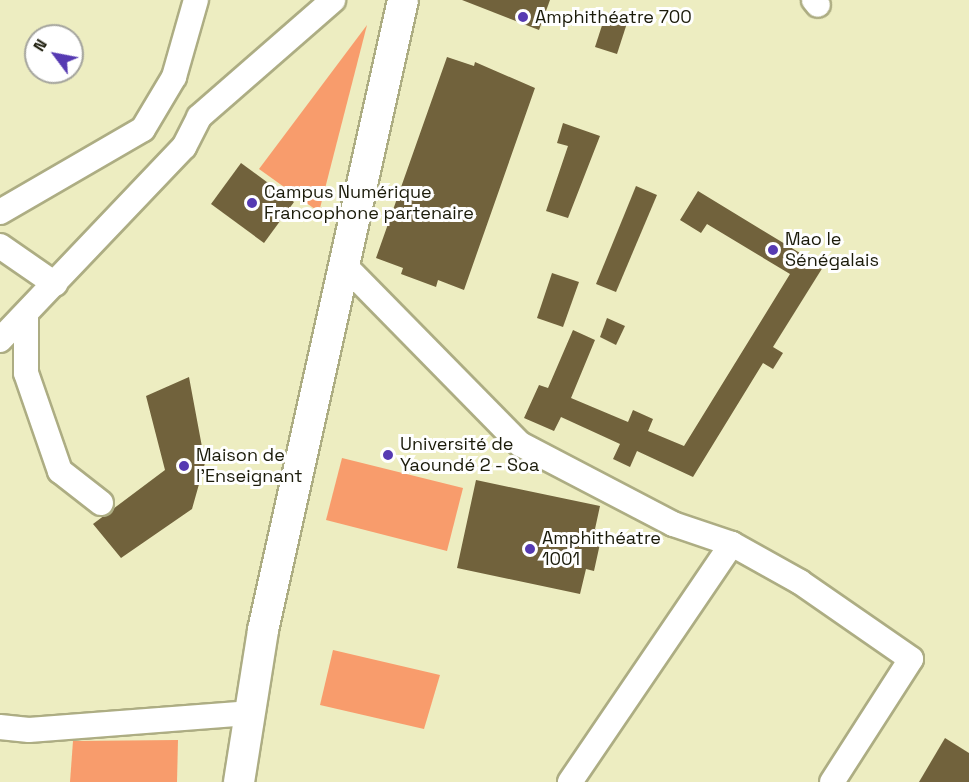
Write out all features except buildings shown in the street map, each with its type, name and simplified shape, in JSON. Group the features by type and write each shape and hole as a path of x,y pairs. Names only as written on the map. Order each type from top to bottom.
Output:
{"street":[{"path":"0,212 143,129 174,77 196,0"},
{"path":"0,340 184,147 199,117 333,0"},
{"path":"239,782 248,713 347,268 403,0"},
{"path":"0,246 55,284"},
{"path":"347,268 520,444 673,524 732,544 800,582 911,659 832,782"},
{"path":"26,314 27,373 60,471 101,503"},
{"path":"570,782 732,544"},
{"path":"0,727 29,730 248,713"}],"shaded area":[{"path":"367,25 319,212 259,169"},
{"path":"342,458 463,488 447,551 326,520"},
{"path":"333,650 440,675 424,729 320,705"},
{"path":"178,740 177,782 70,782 73,741"}],"place":[{"name":"Amphithéatre 700","path":"523,17"},
{"name":"Campus Numérique Francophone partenaire","path":"252,203"},
{"name":"Mao le Sénégalais","path":"773,250"},
{"name":"Université de Yaoundé 2 - Soa","path":"388,455"},
{"name":"Maison de l'Enseignant","path":"184,466"},
{"name":"Amphithéatre 1001","path":"530,549"}]}
